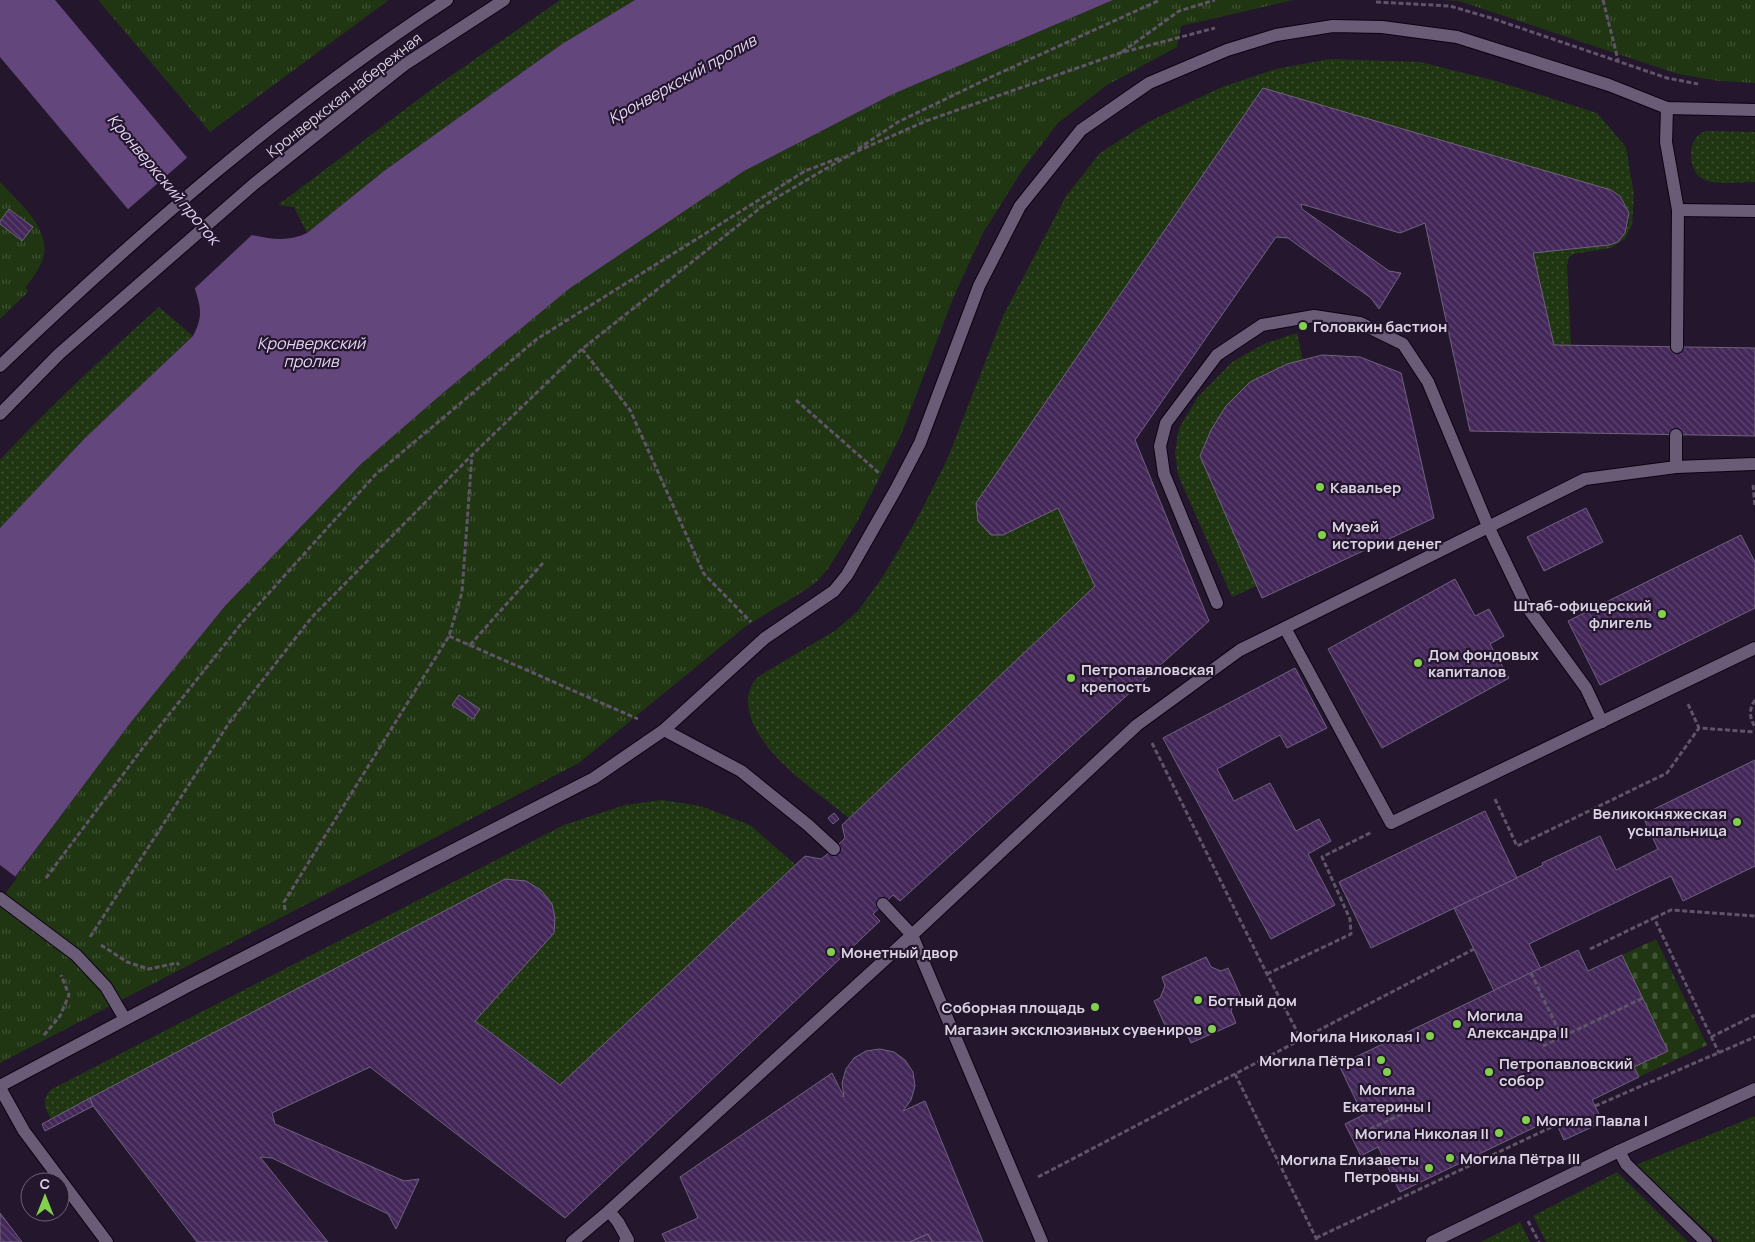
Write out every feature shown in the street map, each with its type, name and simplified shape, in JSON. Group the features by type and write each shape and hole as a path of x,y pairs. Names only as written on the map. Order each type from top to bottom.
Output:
{"main road":[{"name":"Кронверкская набережная","path":"0,366 123,252 234,157 388,39 447,0"},
{"name":"Кронверкская набережная","path":"0,414 60,354 254,184 404,64 504,0"},
{"path":"108,1242 24,1131 0,1087 282,937 594,778 664,730 765,638 834,591 847,575 920,442 979,286 1020,206 1081,130 1149,83 1227,50 1276,35 1333,26 1382,27 1457,37 1609,85 1667,108 1755,110"},
{"path":"1667,108 1666,142 1678,210 1677,347"},
{"path":"1678,210 1755,211"},
{"path":"1218,604 1164,474 1160,446 1166,423 1217,355 1262,325 1314,316 1360,323 1403,344 1428,382 1488,526 1528,607 1586,688 1602,722"},
{"path":"1676,434 1676,467"},
{"path":"572,1242 609,1211 912,936 1137,725 1240,650 1585,479 1676,467 1753,464"},
{"path":"1285,628 1391,823 1755,648"},
{"path":"664,730 742,771 834,849"},
{"path":"0,898 76,955 106,987 126,1019"},
{"path":"883,904 912,936 1042,1242"},
{"path":"1432,1242 1619,1151 1755,1089"},
{"path":"1619,1151 1626,1164 1706,1242"},
{"path":"609,1211 628,1240 625,1242"}],"path":[{"path":"177,963 149,969 127,962 89,937 229,723 306,625 472,455 582,349 764,205 851,154 898,122 1160,0"},
{"path":"46,878 148,741 241,624 375,475 537,339 805,172 926,121 1120,53 1179,11 1215,0"},
{"path":"1603,0 1618,60 1667,78 1702,85"},
{"path":"582,349 630,410 704,574 749,621"},
{"path":"796,400 896,488"},
{"path":"286,912 284,902 449,636 462,592 472,455"},
{"path":"470,645 543,563"},
{"path":"449,636 626,714"},
{"path":"1678,685 1699,728"},
{"path":"1755,700 1751,707 1750,716 1755,726"},
{"path":"1699,728 1755,732"},
{"path":"1485,778 1517,846 1668,774 1699,728"},
{"path":"1151,742 1266,974 1301,1039"},
{"path":"1266,974 1351,934 1350,919 1322,857 1391,823"},
{"path":"1590,949 1671,910 1755,916"},
{"path":"1654,918 1719,1053"},
{"path":"1018,1188 1474,949"},
{"path":"42,1037 60,1016 69,995 58,968"},
{"path":"1531,973 1562,1036"},
{"path":"1543,1046 1643,998"},
{"path":"1711,1036 1755,1015"},
{"path":"1595,1106 1755,1037"},
{"path":"1236,1074 1317,1240 1556,1125"},
{"path":"1370,1129 1402,1114"},
{"path":"1527,1218 1539,1242"}],"green space":[{"path":"98,0 389,0 210,132"},
{"path":"560,0 635,0 562,44 384,171 307,233 294,207 278,205 432,89"},
{"path":"1113,0 1294,0 1181,26 1177,47 1107,85 1058,123 1023,169 983,233 954,296 901,435 857,522 828,569 818,580 807,589 746,626 579,763 0,1063 0,898 131,722 225,606 361,464 570,287 744,171 893,94"},
{"path":"1441,0 1755,0 1755,83 1719,81 1678,74 1459,1"},
{"path":"1330,59 1420,62 1496,81 1597,113 1626,147 1634,195 1632,225 1625,239 1611,248 1574,254 1569,257 1567,266 1571,345 1554,345 1533,253 1609,245 1618,240 1628,227 1629,219 1628,211 1619,196 1611,190 1263,88 976,503 978,521 992,534 1058,508 1095,586 849,818 787,768 760,736 752,719 748,702 753,682 760,675 836,630 858,611 884,575 918,517 947,460 1003,316 1066,196 1100,153 1150,121 1222,87 1276,69"},
{"path":"1706,131 1755,132 1755,182 1710,182 1699,176 1692,163 1692,147 1694,140"},
{"path":"0,182 34,219 44,241 44,252 41,264 26,287 28,292 0,319"},
{"path":"159,307 193,336 85,438 0,528 0,460 38,420"},
{"path":"1297,333 1303,360 1266,374 1238,394 1217,421 1200,456 1257,586 1232,597 1178,475 1175,452 1179,428 1198,397 1232,362 1264,344"},
{"path":"662,800 701,806 750,825 796,865 560,1085 475,1021 554,933 552,909 549,901 540,889 525,881 505,879 51,1119 45,1104 50,1090 564,825 625,805"},
{"path":"1656,939 1707,1045 1639,1077 1634,1067 1668,1051 1622,955"},
{"path":"1755,1116 1755,1242 1718,1242 1636,1165"},
{"path":"1617,1172 1688,1242 1546,1242 1533,1216"},
{"path":"1520,1222 1530,1242 1481,1242"}],"water":[{"name":"Кронверкский пролив","path":"0,0 55,0 252,235 280,239 293,238 307,233 384,171 562,44 635,0 1113,0 893,94 744,171 570,288 361,464 225,606 131,722 0,897 0,528 85,438 193,336 200,318 200,312 195,289 0,57"}],"pier":[{"path":"189,156 254,233 193,290 126,211"},
{"path":"0,865 17,878 0,900"}],"building":[{"name":"Петропавловская крепость","path":"1263,88 1611,190 1620,196 1629,213 1625,233 1618,242 1609,245 1533,253 1554,345 1755,348 1755,436 1470,431 1425,223 1400,233 1301,204 1302,209 1389,271 1401,273 1379,309 1371,298 1288,238 1276,237 1135,440 1209,621 900,901 893,895 873,914 880,921 565,1218 370,1067 272,1113 275,1124 404,1181 419,1179 396,1229 388,1214 272,1158 260,1157 328,1242 197,1242 93,1106 90,1098 505,879 526,881 541,890 552,904 555,918 554,933 475,1021 560,1085 805,856 821,859 834,849 845,838 842,825 1095,586 1058,508 1003,535 991,535 978,521 976,503"},
{"path":"9,209 33,227 22,241 0,224 0,221"},
{"name":"Кавальер","path":"1322,355 1360,357 1401,373 1434,518 1262,598 1200,456 1211,430 1226,406 1250,382 1287,364"},
{"path":"1586,508 1603,542 1544,571 1527,537"},
{"name":"Штаб-офицерский флигель","path":"1741,535 1755,562 1755,608 1600,685 1568,621"},
{"name":"Дом фондовых капиталов","path":"1455,579 1475,616 1489,609 1504,636 1490,644 1509,678 1382,748 1328,649"},
{"path":"1295,668 1327,728 1287,748 1280,735 1217,769 1234,801 1270,783 1296,831 1319,819 1331,841 1308,854 1335,905 1271,939 1163,738"},
{"path":"459,695 480,709 473,719 452,705"},
{"path":"1755,760 1755,866 1683,901 1671,876 1529,944 1541,969 1494,991 1454,908 1600,836 1616,870 1658,849 1642,815"},
{"path":"1485,811 1517,878 1371,948 1339,882"},
{"path":"834,813 839,819 833,824 828,818"},
{"name":"Петропавловский собор","path":"1578,950 1588,971 1622,955 1668,1051 1634,1067 1639,1077 1592,1100 1603,1122 1564,1140 1554,1118 1400,1192 1378,1147 1361,1156 1345,1124 1363,1115 1339,1065"},
{"name":"Ботный дом","path":"1206,957 1211,967 1221,971 1228,968 1242,999 1234,1002 1231,1011 1236,1023 1191,1043 1187,1034 1175,1029 1168,1032 1154,1001 1160,998 1165,986 1162,977"},
{"path":"880,1049 894,1052 905,1060 913,1072 915,1086 911,1100 903,1111 925,1101 983,1242 932,1242 928,1234 910,1242 666,1242 662,1234 698,1218 680,1177 832,1073 844,1097 842,1083 846,1069 854,1058 866,1051"},
{"path":"90,1098 93,1106 45,1131 42,1124"},
{"path":"0,1213 22,1242 0,1242"},
{"path":"928,1234 932,1242 910,1242"}],"place":[{"name":"Головкин бастион","path":"1303,326"},
{"name":"Кавальер","path":"1320,487"},
{"name":"Музей истории денег","path":"1322,535"},
{"name":"Штаб-офицерский флигель","path":"1662,614"},
{"name":"Дом фондовых капиталов","path":"1418,663"},
{"name":"Петропавловская крепость","path":"1071,678"},
{"name":"Великокняжеская усыпальница","path":"1737,822"},
{"name":"Монетный двор","path":"831,952"},
{"name":"Ботный дом","path":"1198,1000"},
{"name":"Соборная площадь","path":"1095,1007"},
{"name":"Могила Александра II","path":"1457,1024"},
{"name":"Магазин эксклюзивных сувениров","path":"1212,1029"},
{"name":"Могила Николая I","path":"1430,1036"},
{"name":"Могила Пётра I","path":"1381,1060"},
{"name":"Могила Екатерины I","path":"1387,1072"},
{"name":"Петропавловский собор","path":"1489,1072"},
{"name":"Могила Павла I","path":"1526,1120"},
{"name":"Могила Николая II","path":"1499,1133"},
{"name":"Могила Пётра III","path":"1450,1158"},
{"name":"Могила Елизаветы Петровны","path":"1429,1168"}],"water label":[{"name":"Кронверкский проток","path":"164,179"}]}
